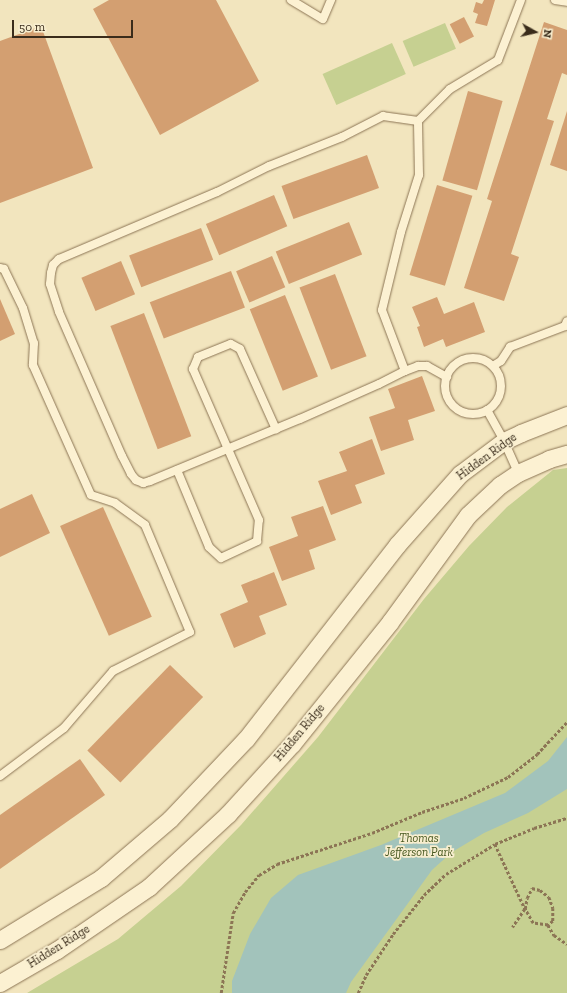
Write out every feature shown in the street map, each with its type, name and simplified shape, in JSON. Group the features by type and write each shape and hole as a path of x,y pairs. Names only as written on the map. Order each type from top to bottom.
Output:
{"street":[{"name":"Hidden Ridge","path":"0,940 101,878 170,819 246,739 398,545 460,474 504,441 567,415"},
{"name":"Hidden Ridge","path":"0,983 57,950 149,887 228,814 292,744 390,622 468,515 500,485 518,473 549,459 567,454"}],"lane":[{"path":"291,0 323,19 331,0"},
{"path":"405,371 382,310 401,232 419,175 418,121 450,89 498,60 521,0"},
{"path":"555,0 567,2"},
{"path":"418,121 383,116 342,137 269,166 216,192 58,259 53,265 50,284 59,312 131,474 136,480 143,482 177,470 276,429 418,366 428,366 447,377"},
{"path":"0,268 4,269 23,308 34,343 33,365 91,495 114,503 145,525 190,632 113,671 64,728 0,776"},
{"path":"493,366 501,361 510,347 565,326 567,321"},
{"path":"177,470 209,547 221,558 257,541 259,520 229,448 193,369 198,357 231,344 240,349 276,429"},
{"path":"469,358 485,360 493,366 500,379 501,387 496,403 487,410 474,414 458,409 448,397 446,391 447,377 455,365 469,358"},
{"path":"487,410 504,441 518,473"}],"path":[{"path":"221,993 233,913 245,892 259,875 278,864 372,833 422,812 464,798 508,777 537,754 567,722"},
{"path":"358,993 366,975 393,934 424,895 446,874 495,844 534,828 567,818"},
{"path":"495,844 526,909 533,923 548,925 553,921 553,908 549,897 540,890 532,888 527,898 526,909 513,927"},
{"path":"548,925 554,936 567,944"}],"green space":[{"path":"445,23 456,49 414,67 403,41"},
{"path":"392,43 406,74 336,105 323,74"},
{"name":"Thomas Jefferson Park","path":"567,468 567,993 27,993 118,939 181,886 241,825 318,737 424,599 469,546 507,507 553,470"}],"water":[{"path":"567,737 567,789 528,813 484,833 452,852 432,870 351,982 346,993 232,993 232,981 250,934 271,898 298,875 381,845 505,793 548,761"}],"building":[{"path":"109,0 216,0 259,81 160,135 93,9"},
{"path":"484,0 495,0 487,26 475,23 478,14 473,12 476,2 482,4"},
{"path":"464,17 474,37 460,44 450,24"},
{"path":"544,22 567,30 567,75 562,73 547,119 554,121 511,254 519,257 504,301 464,288 492,201 487,199"},
{"path":"41,26 93,168 0,203 0,41"},
{"path":"468,91 503,101 477,190 442,180"},
{"path":"567,111 567,171 550,165"},
{"path":"367,155 379,188 293,219 281,186"},
{"path":"437,185 472,196 445,286 410,275"},
{"path":"274,195 287,226 219,255 206,224"},
{"path":"349,222 362,254 289,284 276,252"},
{"path":"201,228 213,260 141,287 129,256"},
{"path":"272,256 285,287 249,303 236,271"},
{"path":"121,261 135,294 95,311 81,278"},
{"path":"231,271 245,307 164,339 150,302"},
{"path":"335,274 367,356 331,370 300,288"},
{"path":"285,295 318,377 283,391 250,309"},
{"path":"437,297 444,314 474,302 485,332 446,347 443,339 424,347 417,327 420,326 412,307"},
{"path":"0,299 15,334 0,341"},
{"path":"144,313 191,436 158,449 110,326"},
{"path":"422,376 435,411 408,420 414,440 381,451 369,417 395,408 388,389"},
{"path":"372,439 385,474 355,485 362,503 331,515 318,481 347,471 339,452"},
{"path":"32,494 50,533 0,557 0,509"},
{"path":"323,506 336,540 309,550 315,569 282,581 269,547 298,536 291,517"},
{"path":"103,507 152,617 109,636 60,526"},
{"path":"274,572 287,605 259,616 266,634 234,648 220,614 248,602 241,585"},
{"path":"170,665 203,697 120,783 87,751"},
{"path":"80,759 105,795 0,869 0,815"}]}
